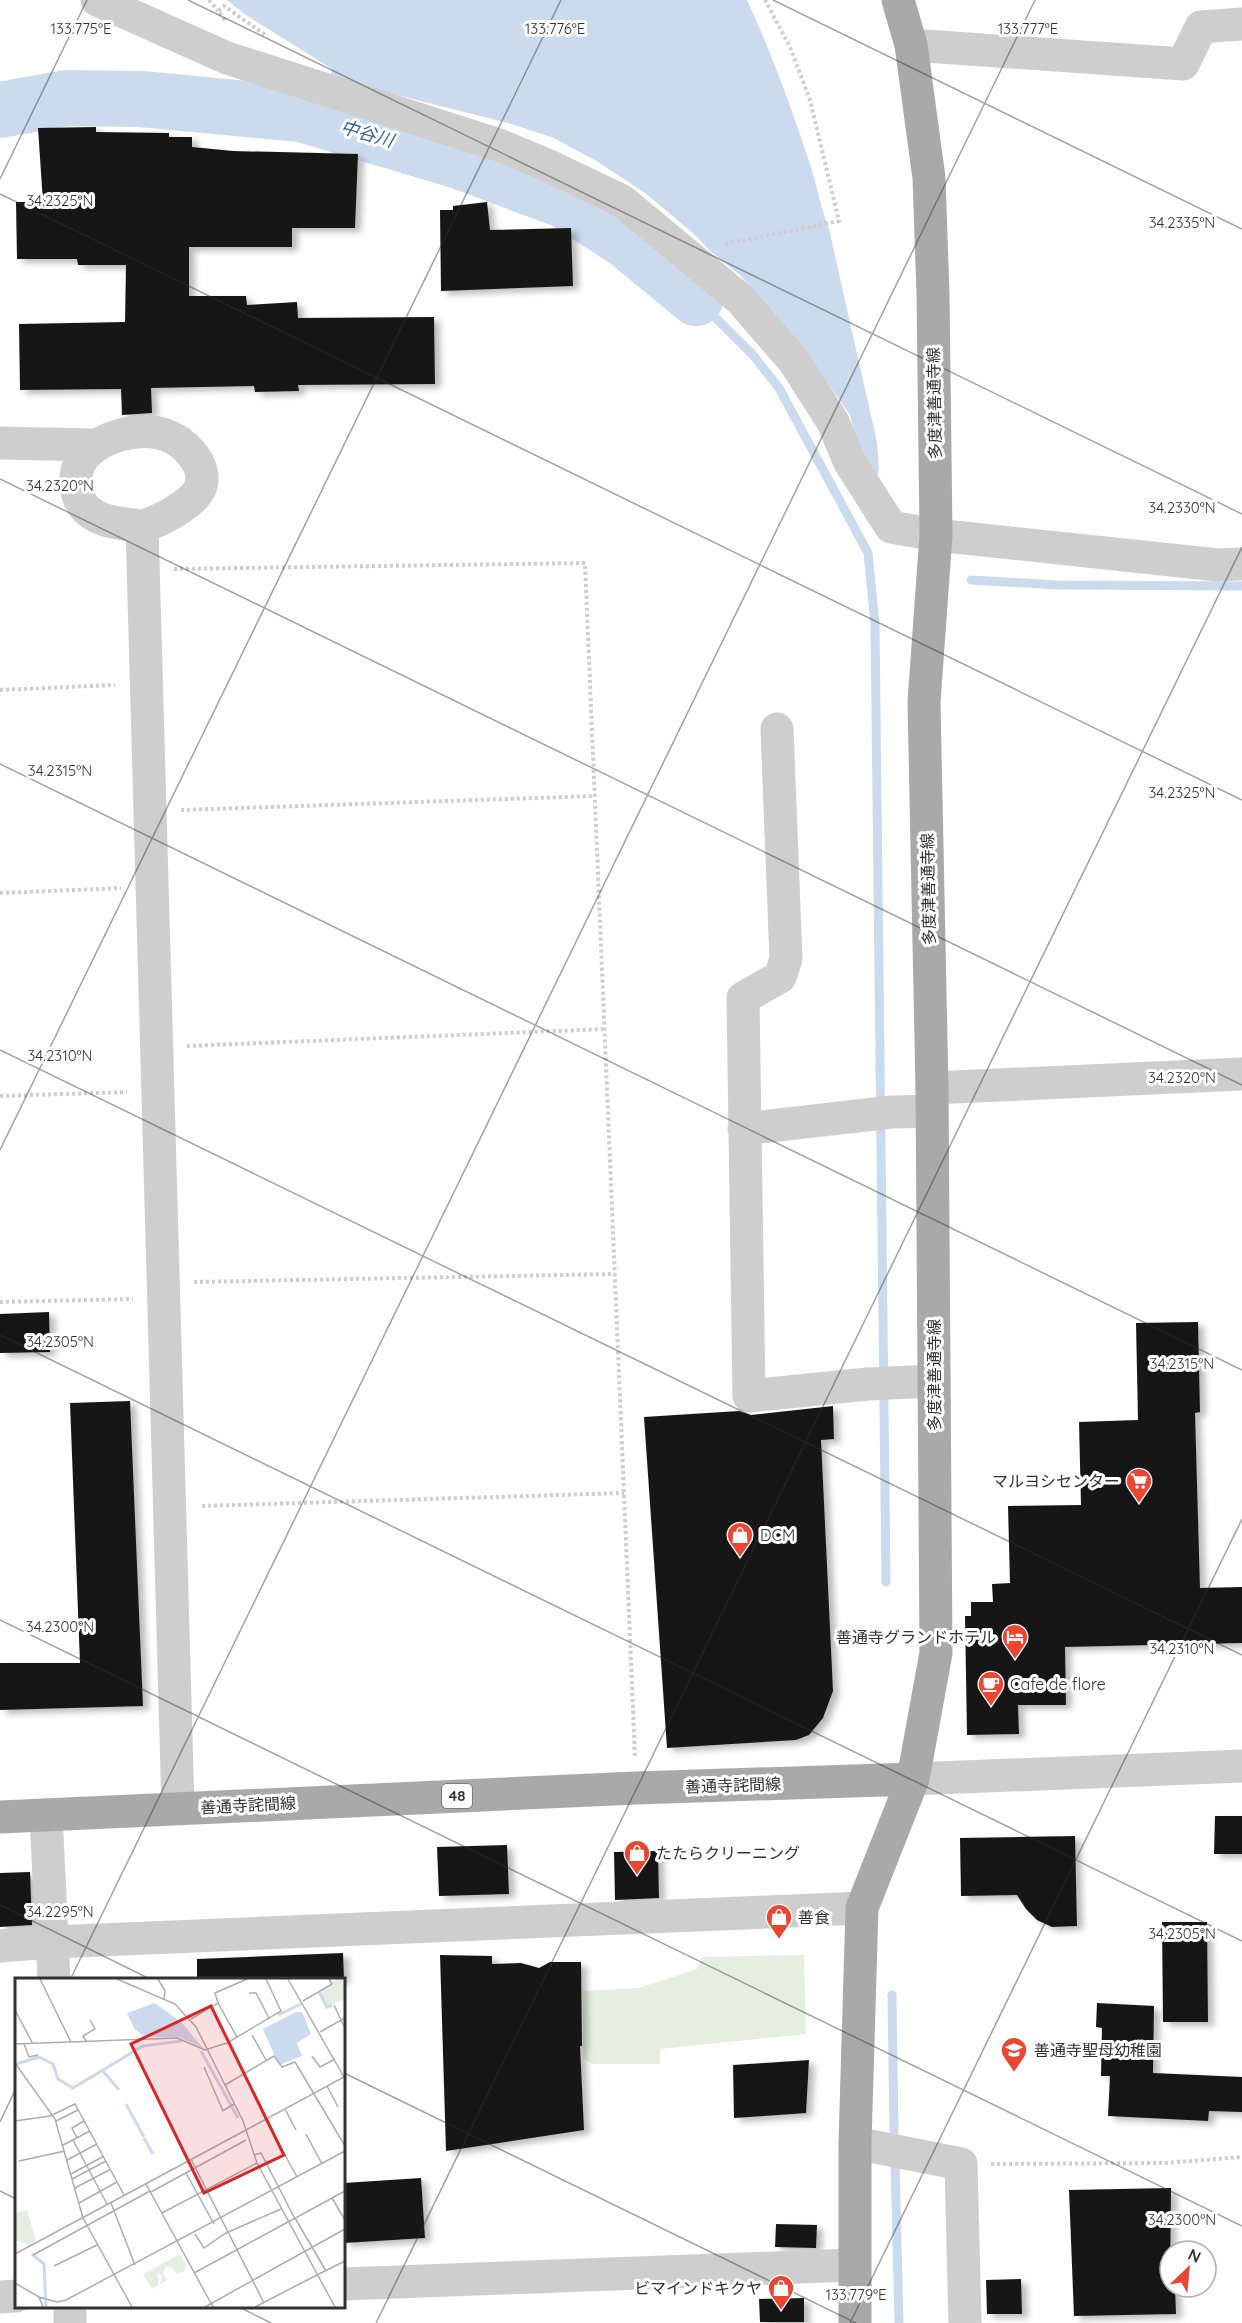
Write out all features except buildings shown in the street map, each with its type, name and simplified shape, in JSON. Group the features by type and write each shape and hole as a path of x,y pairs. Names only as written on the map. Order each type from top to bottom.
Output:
{"main road":[{"name":"多度津善通寺線","path":"898,0 911,45 928,178 933,294 936,535 924,702 932,1100 936,1653 913,1779"},
{"name":"善通寺詫間線","path":"0,1817 636,1788 913,1779"},
{"path":"855,2323 853,2265 855,2143 862,1908 913,1779"}],"street":[{"path":"97,0 227,58 499,145 622,201 740,300 794,361 833,422 849,460 891,527 936,535 1218,565 1242,564"},
{"path":"911,45 1183,64 1201,27 1242,24"},
{"path":"130,433 163,434 178,441 191,452 200,467 201,486 190,501 158,522 142,526 117,524 96,518 82,506 75,476 82,459 96,445 130,433"},
{"path":"0,443 96,445"},
{"path":"142,526 178,1808"},
{"path":"777,729 786,959 780,977 743,998 748,1396 882,1383 934,1381"},
{"path":"744,1129 880,1113 932,1100 1242,1074"},
{"path":"913,1779 1242,1766"},
{"path":"46,1815 54,1978"},
{"path":"0,1946 862,1908"},
{"path":"855,2143 961,2164 965,2323"},
{"path":"345,2284 462,2272 853,2265"},
{"path":"0,2297 15,2296"}],"path":[{"path":"209,0 218,11"},
{"path":"765,0 790,47 810,100 839,221"},
{"path":"143,570 585,563 635,1759"},
{"path":"0,690 146,683"},
{"path":"150,811 595,796"},
{"path":"0,893 152,886"},
{"path":"156,1047 605,1029"},
{"path":"0,1096 158,1091"},
{"path":"0,1302 163,1290 615,1274"},
{"path":"170,1507 624,1493"},
{"path":"961,2164 1156,2164 1242,2157"}],"shaded area":[{"path":"804,1955 806,2034 660,2049 660,2064 592,2064 583,2058 583,1991 639,1988 697,1969 702,1957"}],"water":[{"path":"227,0 747,0 789,103 829,229 877,442 879,469 876,484 863,467 850,415 814,363 740,275 645,193 598,162 554,138 508,123 330,78 332,69 243,13"}],"waterway":[{"name":"中谷川","path":"0,110 66,98 141,99 301,114 462,162 566,201 627,241 696,298"},
{"path":"696,298 753,355 779,388 868,553 875,624 886,1582"},
{"path":"971,580 1058,585 1242,586"},
{"path":"892,1995 894,2133"},
{"path":"895,2162 899,2323"}],"place":[{"name":"マルヨシセンター","path":"1139,1504"},
{"name":"DCM","path":"740,1558"},
{"name":"善通寺グランドホテル","path":"1015,1660"},
{"name":"Cafe de flore","path":"991,1707"},
{"name":"たたらクリーニング","path":"637,1876"},
{"name":"善食","path":"779,1940"},
{"name":"善通寺聖母幼稚園","path":"1014,2073"},
{"name":"ビマインドキクヤ","path":"781,2311"}]}
